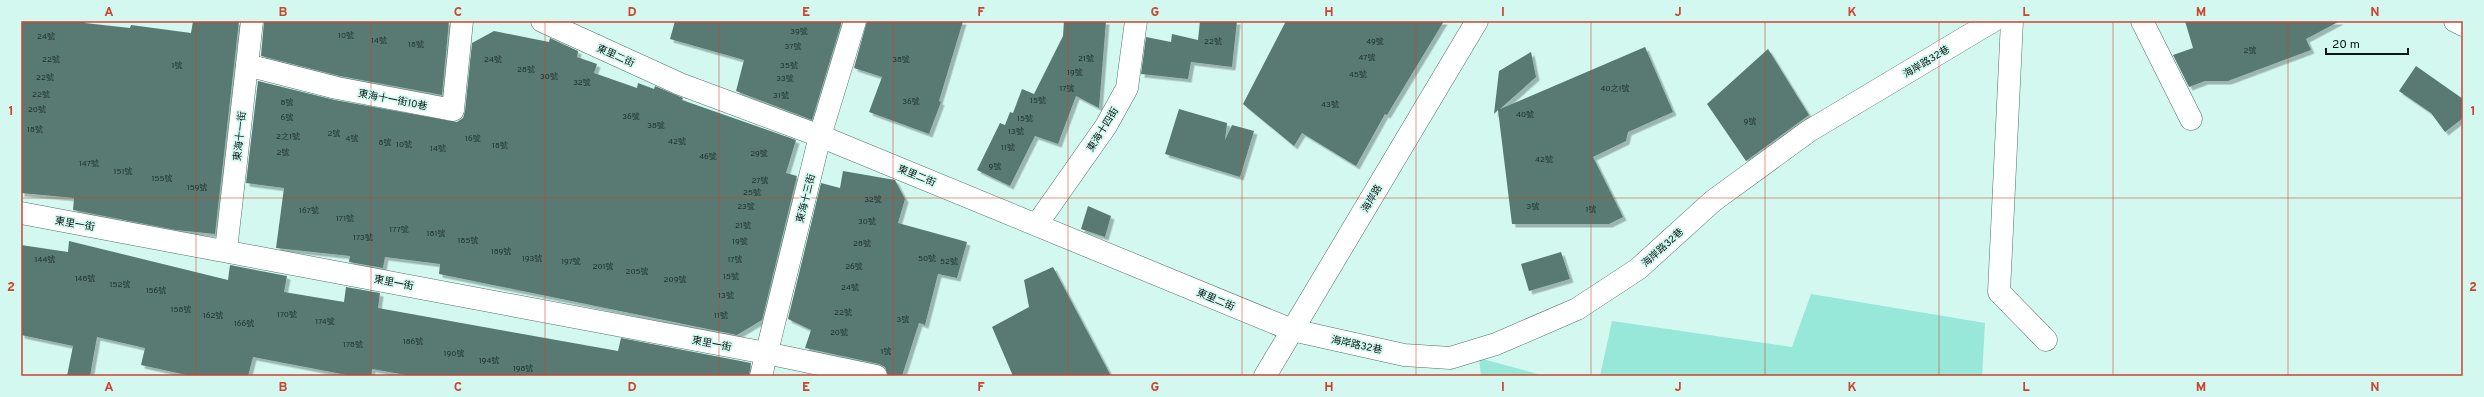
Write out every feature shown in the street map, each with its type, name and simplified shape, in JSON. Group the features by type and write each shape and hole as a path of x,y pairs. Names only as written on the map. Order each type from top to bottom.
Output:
{"street":[{"name":"東海十一街","path":"226,250 252,21"},
{"name":"東海十一街10巷","path":"247,65 337,88 452,110 462,21"},
{"name":"東里二街","path":"542,21 680,84 820,136 1292,330"},
{"name":"東海十三街","path":"761,376 820,136 855,21"},
{"name":"東海十四街","path":"1037,224 1106,126 1127,88 1136,21"},
{"name":"海岸路","path":"1265,376 1477,21"},
{"name":"海岸路32巷","path":"1292,330 1404,355 1450,358 1496,344 1570,312 1638,269 1713,201 1809,131 1993,21"},
{"path":"2012,21 1999,292 2046,340"},
{"path":"2142,21 2191,119"},
{"path":"2455,21 2463,25"},
{"name":"東里一街","path":"21,213 226,250 766,353 876,376"}],"green space":[{"path":"1811,294 1985,323 1982,376 1600,376 1612,321 1792,347"},
{"path":"1479,358 1545,376 1481,376"}],"building":[{"path":"21,21 85,21 85,23 130,28 131,25 191,33 193,21 239,21 215,234 176,230 73,210 74,198 21,193"},
{"path":"264,21 449,21 442,95 340,76 261,56"},
{"path":"675,21 842,21 812,120 736,91 744,60 670,39"},
{"path":"867,21 963,21 939,101 941,102 929,134 869,112 882,77 854,68"},
{"path":"1064,21 1106,21 1099,108 1076,96 1058,144 1035,136 1010,186 977,170 1000,123 1005,125 1010,112 1013,113 1022,89 1034,94 1063,36"},
{"path":"1200,21 1237,21 1232,67 1191,62 1188,79 1141,74 1146,37 1171,42 1172,34 1198,40"},
{"path":"1286,21 1444,21 1387,115 1385,114 1356,166 1302,133 1294,146 1243,104"},
{"path":"2185,21 2340,21 2306,39 2311,50 2228,81 2205,81 2189,87 2173,55 2193,48"},
{"path":"494,31 549,42 550,38 578,51 577,57 597,64 594,73 637,88 638,83 654,89 655,86 683,98 682,100 796,140 786,173 797,176 762,320 737,335 439,274 440,264 385,257 383,268 349,262 350,256 276,248 284,188 246,183 258,81 335,100 457,122 463,118 465,111 472,43"},
{"path":"1645,47 1673,112 1628,132 1626,141 1593,157 1623,217 1609,224 1512,224 1498,110 1494,114 1499,71 1531,52 1536,77 1500,109"},
{"path":"1768,49 1809,115 1746,161 1707,104"},
{"path":"2416,66 2463,99 2463,118 2445,132 2431,113 2399,91"},
{"path":"1179,109 1227,123 1225,140 1232,125 1254,131 1240,177 1165,154"},
{"path":"843,171 895,180 905,199 898,223 967,242 957,278 938,274 925,325 919,323 902,376 888,376 885,367 879,364 805,348 811,330 788,319 821,183 840,188"},
{"path":"1088,206 1111,216 1105,237 1081,229"},
{"path":"69,241 228,280 230,265 287,276 284,292 344,302 346,287 380,293 378,308 618,351 621,338 751,363 749,376 412,376 372,369 371,376 352,376 253,357 248,376 191,376 141,365 145,348 97,337 90,376 67,376 73,346 21,335 21,245 68,252"},
{"path":"1561,252 1570,279 1529,291 1521,264"},
{"path":"1053,267 1111,376 1013,376 992,327 1029,307 1024,280"}]}
